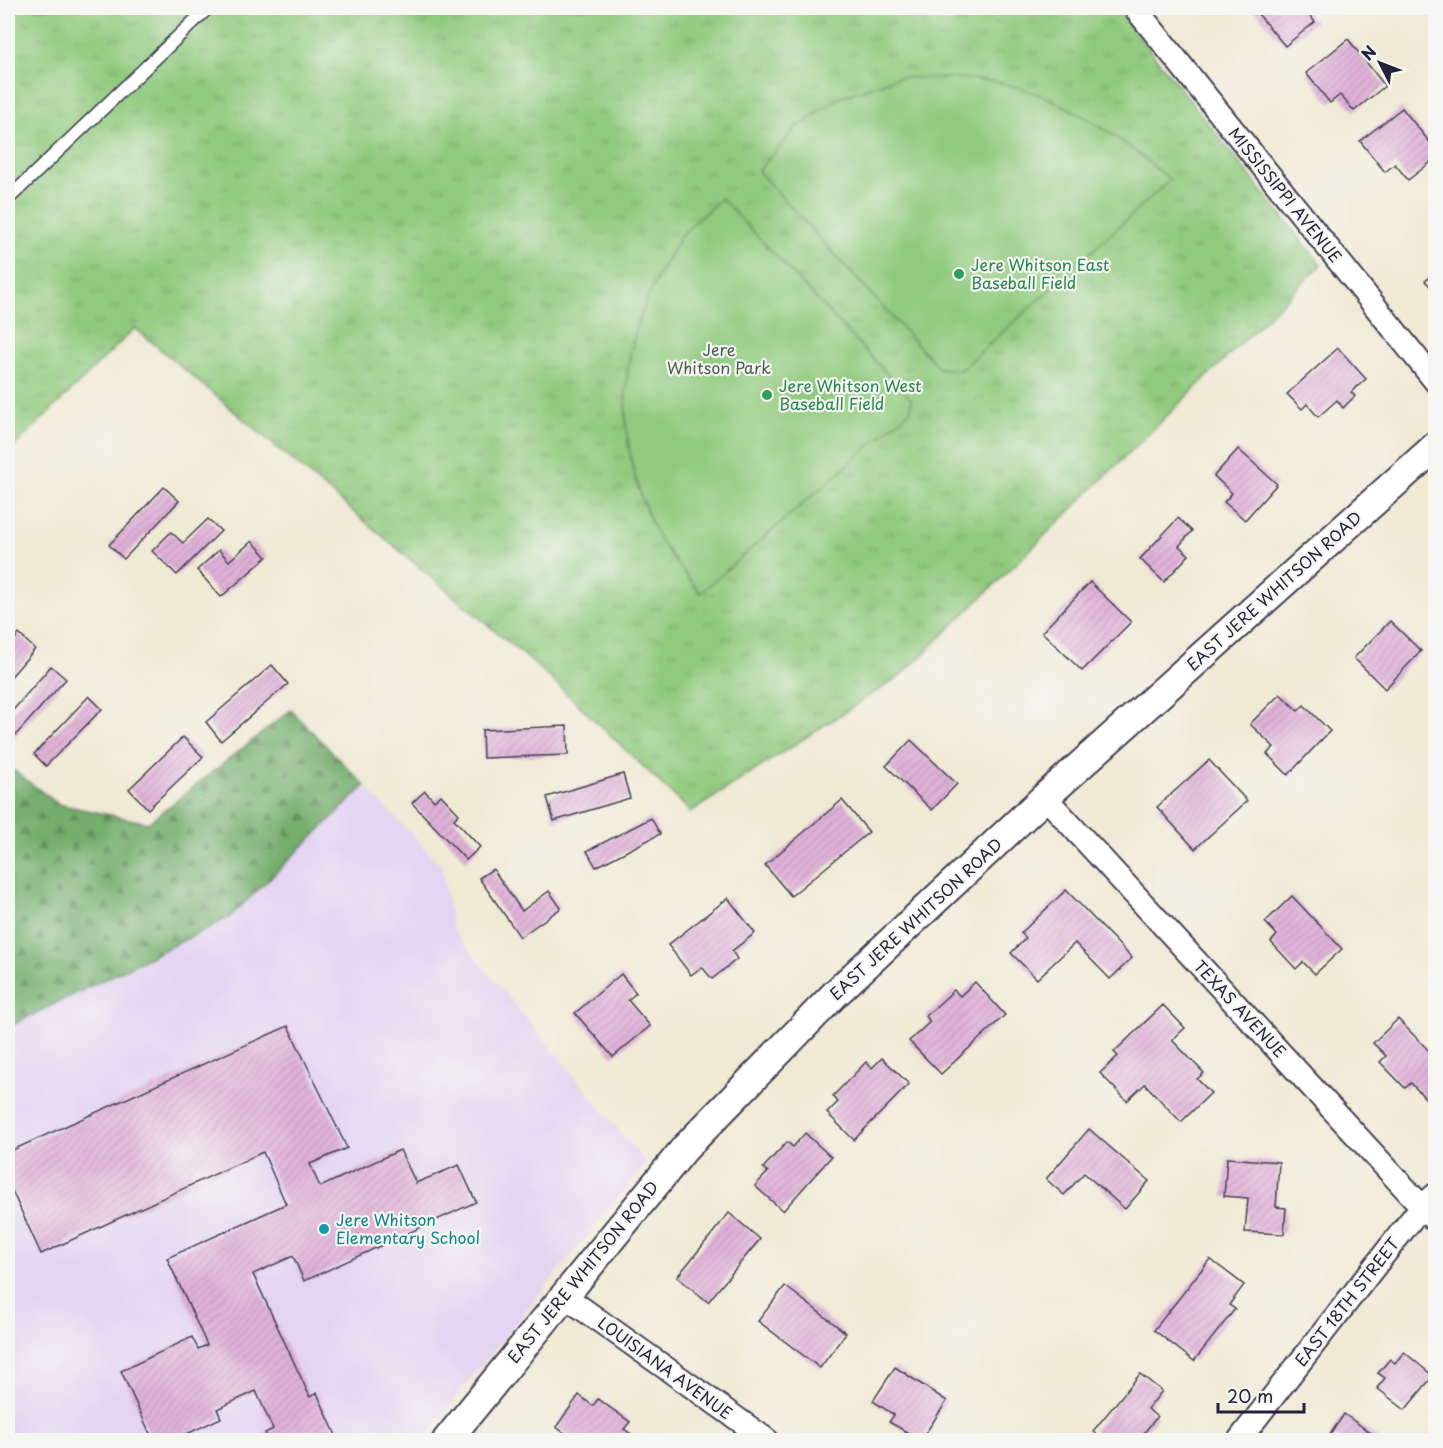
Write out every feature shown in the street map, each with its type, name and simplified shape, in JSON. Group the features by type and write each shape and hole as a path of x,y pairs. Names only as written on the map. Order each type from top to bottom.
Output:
{"street":[{"name":"MISSISSIPPI AVENUE","path":"1135,8 1436,382"},
{"name":"EAST JERE WHITSON ROAD","path":"447,1440 685,1148 836,993 1045,797 1436,446"},
{"name":"TEXAS AVENUE","path":"1045,797 1431,1207"},
{"name":"EAST 18TH STREET","path":"1239,1440 1431,1207"},
{"name":"LOUISIANA AVENUE","path":"563,1295 767,1440"}],"lane":[{"path":"8,199 208,8"}],"shaded area":[{"path":"365,786 441,865 453,930 646,1163 421,1440 8,1440 8,1027 229,918"}],"green space":[{"name":"Jere Whitson Park","path":"8,8 1116,8 1321,265 902,675 691,812 544,672 135,328 8,452"},
{"name":"Jere Whitson East Baseball Field","path":"899,77 983,80 1043,96 1111,134 1170,180 961,370 939,368 758,171 796,128 839,98"},
{"name":"Jere Whitson West Baseball Field","path":"721,198 911,399 911,410 700,593 663,545 644,504 633,470 627,435 626,400 629,365 636,331 648,297 681,236"},
{"path":"291,710 365,786 229,918 8,1027 8,766 58,804 148,823"}],"building":[{"path":"1253,8 1303,8 1315,22 1285,46"},
{"path":"1348,39 1385,86 1354,111 1340,95 1330,103 1306,73"},
{"path":"1402,108 1436,150 1436,158 1408,180 1395,164 1385,172 1360,141"},
{"path":"1436,272 1436,292 1425,281"},
{"path":"1338,348 1366,379 1351,392 1355,396 1343,408 1337,400 1318,417 1307,404 1302,409 1287,394"},
{"path":"1238,449 1277,484 1245,520 1224,502 1232,493 1214,476"},
{"path":"164,487 179,501 124,559 109,545"},
{"path":"1178,518 1192,531 1179,546 1189,555 1164,582 1140,559"},
{"path":"208,519 221,531 177,575 152,551 171,532 183,543"},
{"path":"252,541 267,557 221,597 197,570 219,550 229,561"},
{"path":"1090,582 1131,622 1082,671 1042,632"},
{"path":"1390,621 1421,651 1385,689 1354,658"},
{"path":"19,634 35,649 8,680 8,647"},
{"path":"272,665 288,684 221,741 206,722"},
{"path":"51,666 66,679 14,737 8,732 8,716"},
{"path":"1280,694 1298,711 1304,705 1330,731 1288,775 1267,754 1274,747 1250,724"},
{"path":"89,696 102,709 46,766 34,754"},
{"path":"567,726 568,755 483,758 482,730"},
{"path":"183,737 203,757 148,809 129,789"},
{"path":"911,740 957,784 932,810 886,766"},
{"path":"1209,760 1247,801 1195,849 1157,807"},
{"path":"623,774 630,798 554,821 547,797"},
{"path":"425,791 434,801 441,795 459,814 454,819 480,847 466,860 412,803"},
{"path":"842,800 869,832 791,896 765,865"},
{"path":"651,818 660,834 596,867 587,851"},
{"path":"493,869 522,911 549,891 561,908 520,937 479,878"},
{"path":"1066,890 1132,958 1110,979 1075,943 1037,979 1011,953 1026,938 1021,933"},
{"path":"1292,896 1342,949 1315,974 1303,962 1296,969 1271,942 1277,935 1265,922"},
{"path":"728,898 755,933 732,951 737,959 712,979 702,967 691,975 668,945"},
{"path":"621,974 636,993 628,1000 650,1026 613,1057 575,1013"},
{"path":"975,982 1005,1015 941,1074 909,1041 930,1022 926,1016 954,990 960,996"},
{"path":"1163,1005 1185,1028 1172,1040 1204,1073 1197,1079 1211,1093 1181,1122 1145,1084 1127,1101 1100,1073 1118,1056 1114,1052"},
{"path":"1398,1019 1436,1058 1436,1091 1426,1099 1411,1083 1405,1088 1380,1062 1386,1056 1373,1043"},
{"name":"Jere Whitson Elementary School","path":"288,1026 347,1148 310,1164 320,1187 400,1150 416,1183 459,1165 476,1202 304,1281 293,1256 253,1274 310,1397 317,1393 338,1440 269,1440 265,1433 273,1429 256,1391 217,1409 221,1418 174,1440 153,1440 121,1371 192,1337 198,1349 207,1345 167,1258 286,1204 263,1152 41,1254 8,1182 8,1152"},
{"path":"882,1058 909,1084 854,1140 827,1113 838,1102 833,1096 866,1062 872,1068"},
{"path":"1089,1129 1149,1181 1125,1209 1084,1173 1064,1195 1046,1179"},
{"path":"805,1133 831,1157 783,1211 755,1186 768,1172 763,1168 787,1142 793,1147"},
{"path":"1227,1158 1279,1162 1276,1207 1286,1208 1284,1234 1245,1232 1248,1198 1224,1196"},
{"path":"729,1213 760,1239 708,1302 677,1277"},
{"path":"1210,1259 1244,1285 1229,1305 1235,1309 1194,1361 1154,1330"},
{"path":"785,1286 846,1333 820,1368 758,1321"},
{"path":"1404,1352 1433,1376 1405,1410 1377,1388 1385,1378 1378,1373 1390,1359 1395,1363"},
{"path":"895,1367 947,1401 921,1440 889,1422 894,1415 873,1401"},
{"path":"1140,1374 1162,1391 1148,1409 1157,1417 1138,1440 1130,1440 1125,1436 1122,1440 1105,1440 1093,1431"},
{"path":"579,1395 593,1406 598,1399 630,1422 624,1429 640,1440 575,1440 556,1427"},
{"path":"1344,1414 1381,1440 1335,1440 1329,1436"}],"place":[{"name":"Jere Whitson East Baseball Field","path":"959,274"},
{"name":"Jere Whitson West Baseball Field","path":"767,395"},
{"name":"Jere Whitson Elementary School","path":"324,1229"}]}
